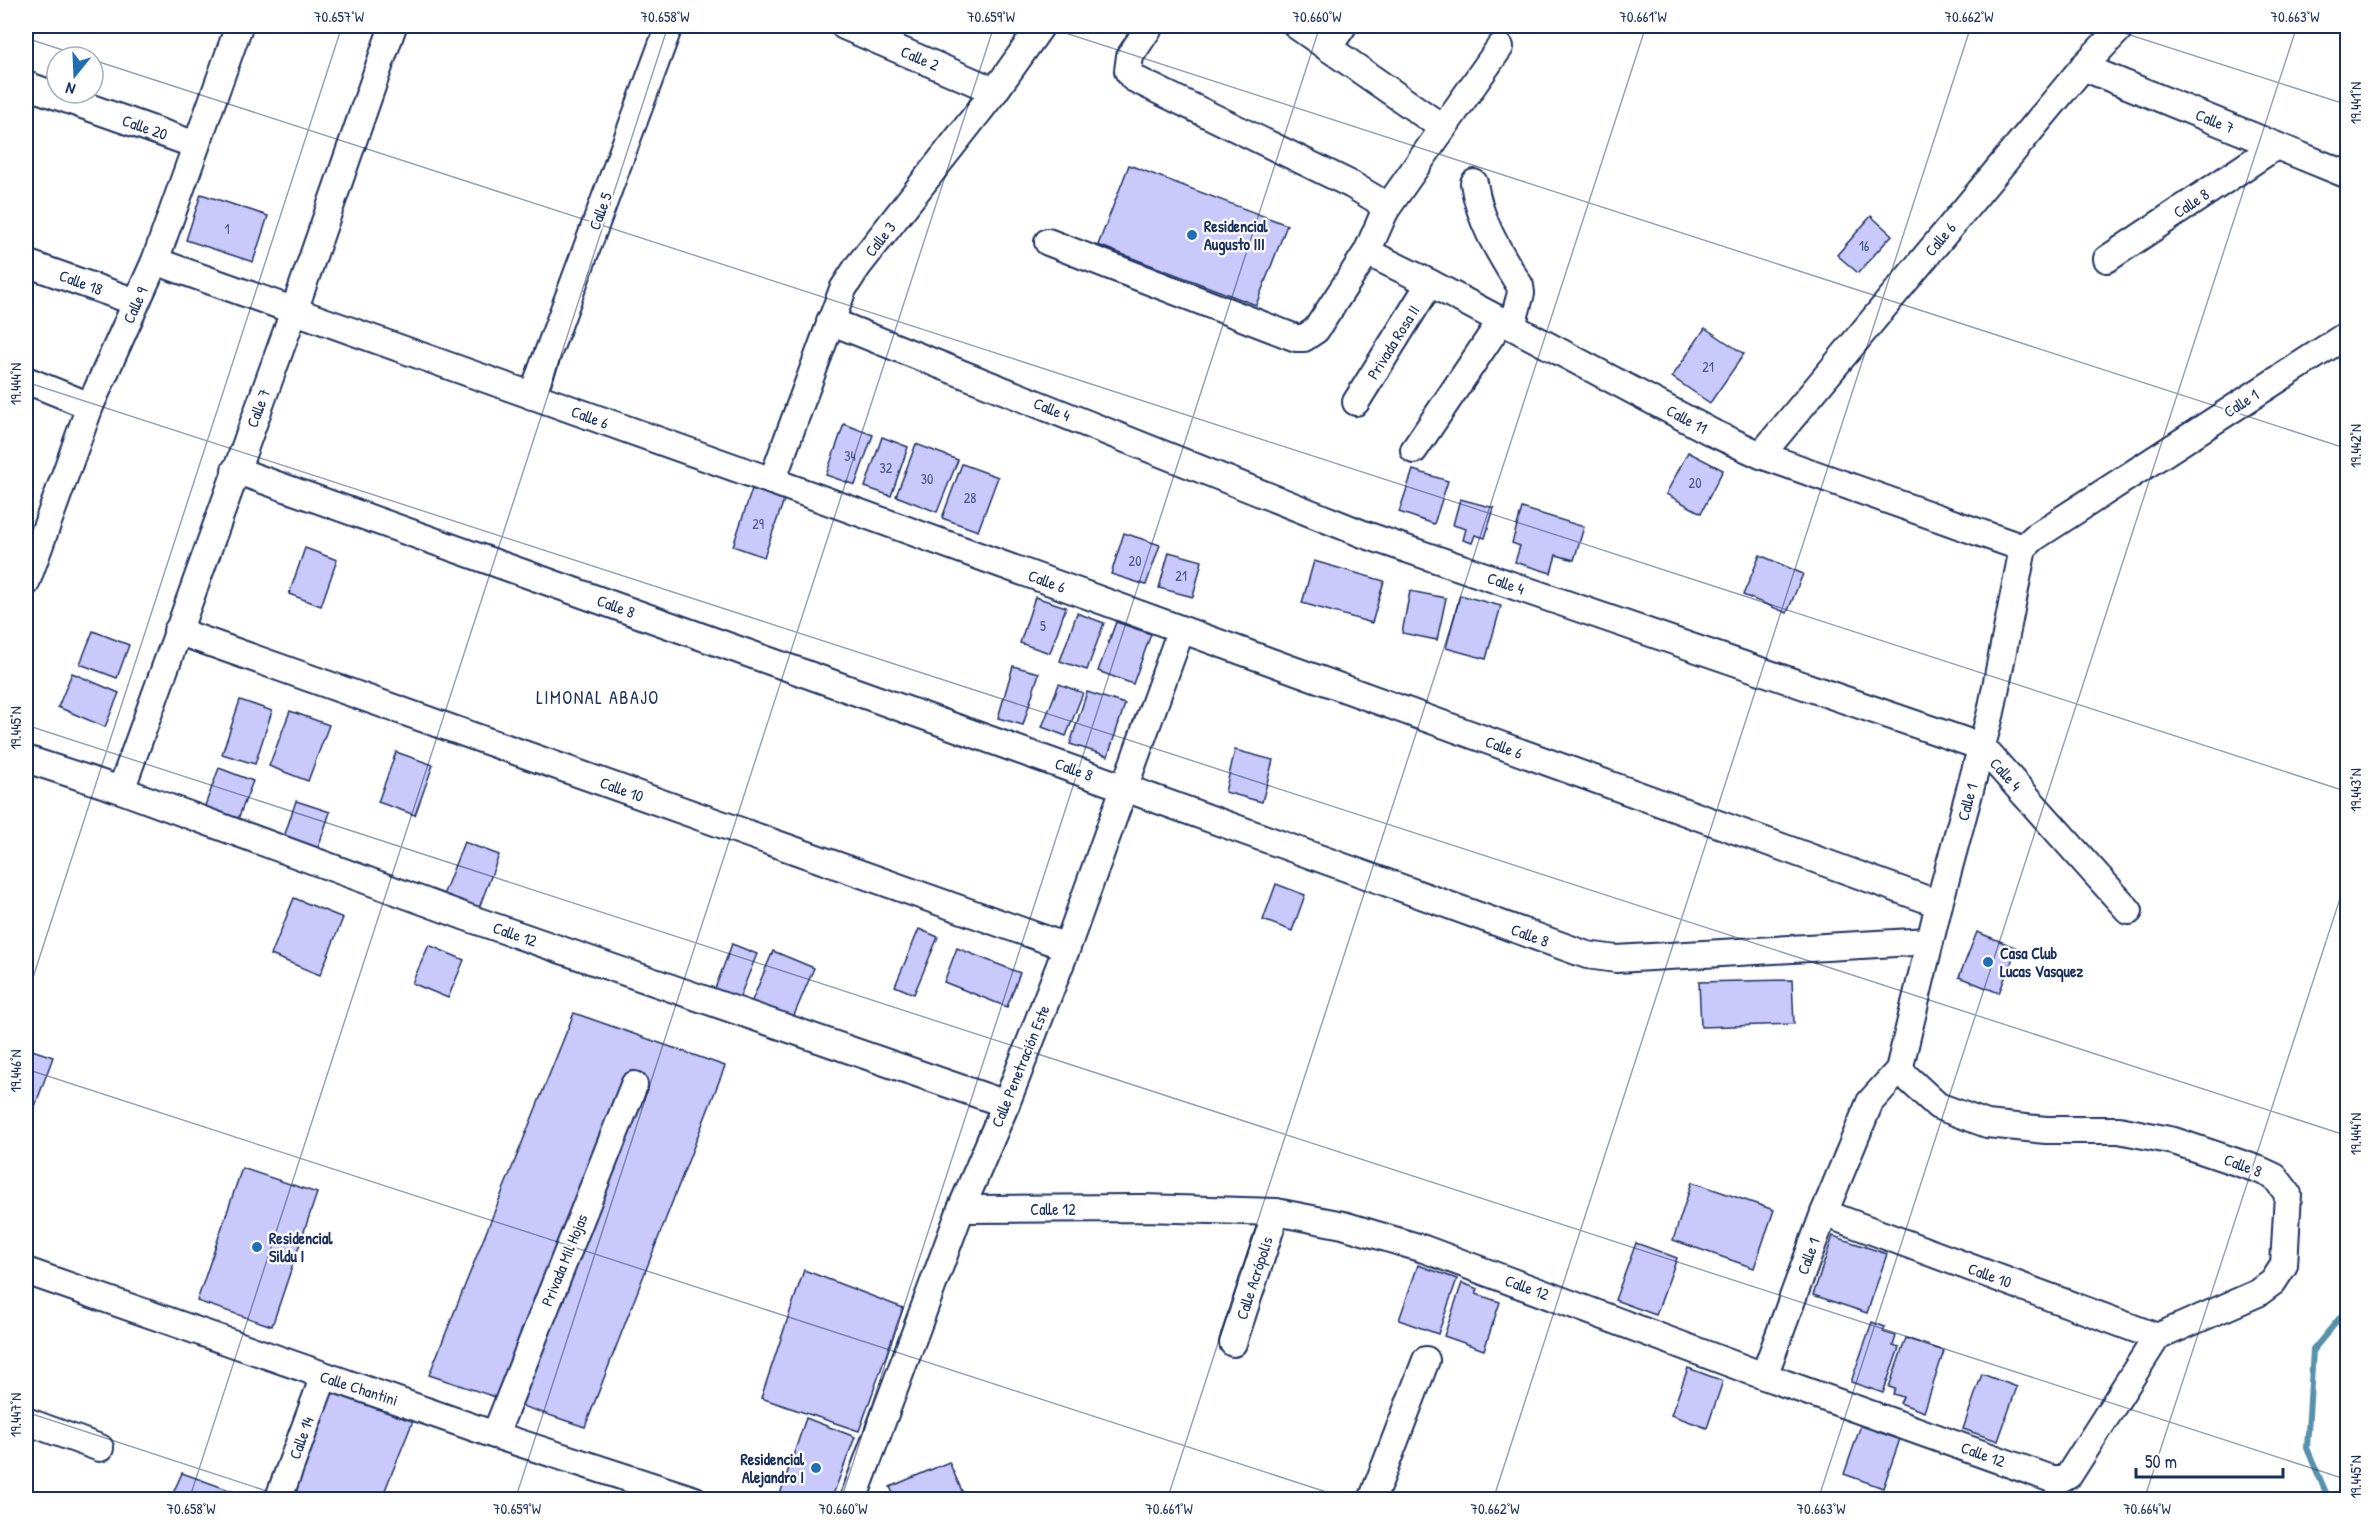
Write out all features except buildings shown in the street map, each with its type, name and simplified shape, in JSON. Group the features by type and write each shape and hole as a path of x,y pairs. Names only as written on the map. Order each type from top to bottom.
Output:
{"street":[{"name":"Calle 9","path":"26,583 90,406 154,261 239,26"},
{"name":"Calle 7","path":"121,790 294,310 393,26"},
{"name":"Calle 5","path":"532,396 669,26"},
{"name":"Calle 2","path":"844,26 995,91"},
{"name":"Calle 3","path":"772,481 843,289 858,266 995,91 1041,26"},
{"path":"1150,26 1130,56 1128,71 1133,78 1352,185 1377,200 1384,211"},
{"path":"1297,26 1443,128"},
{"path":"1328,48 1343,26"},
{"name":"Calle 6","path":"1761,455 2083,67 2122,26"},
{"path":"1048,242 1296,338 1310,335 1316,330 1367,252 1384,211 1500,48"},
{"name":"Calle 7","path":"2083,67 2348,175"},
{"name":"Calle 20","path":"26,85 196,145"},
{"name":"Calle 8","path":"2107,259 2276,146"},
{"path":"1414,450 1507,323 1521,293 1520,286 1493,241 1478,207 1474,183"},
{"name":"Calle 11","path":"1367,252 1507,323 1713,433 1761,455 2023,548"},
{"name":"Calle 6","path":"154,261 772,481 1939,904"},
{"name":"Calle 18","path":"26,263 136,302"},
{"name":"Privada Rosa II","path":"1356,402 1430,283"},
{"name":"Calle 4","path":"830,321 1363,534 1982,747 2129,911"},
{"name":"Calle 1","path":"1764,1376 1824,1213 1870,1102 1899,1070 1939,904 1991,712 2023,548 2035,537 2348,334"},
{"path":"26,380 90,406"},
{"name":"Calle 8","path":"235,470 1125,788 1587,956 1628,959 1930,941"},
{"name":"Calle Penetración Este","path":"853,1500 961,1209 1006,1104 1067,947 1181,630"},
{"name":"Calle 10","path":"177,631 1067,947"},
{"name":"Calle 12","path":"26,759 121,790 469,918 1006,1104"},
{"name":"Calle 8","path":"1899,1070 1938,1106 1987,1124 2046,1130 2119,1130 2174,1141 2275,1177 2288,1194 2284,1265 2273,1282 2258,1293 2157,1337"},
{"name":"Privada Mil Hojas","path":"495,1435 634,1085"},
{"name":"Calle 12","path":"961,1209 1144,1208 1276,1212 1343,1225 1424,1249 1764,1376 2052,1479 2069,1476 2157,1337"},
{"name":"Calle Acrópolis","path":"1233,1343 1276,1212"},
{"name":"Calle 10","path":"1824,1213 2157,1337"},
{"name":"Calle Chantini","path":"26,1271 495,1435 695,1500"},
{"path":"1372,1500 1426,1359"},
{"name":"Calle 14","path":"278,1500 324,1376"},
{"path":"26,1421 100,1448"}],"waterway":[{"path":"2329,1500 2307,1448 2313,1350 2348,1308"}],"place":[{"name":"Residencial Augusto III","path":"1192,235"},
{"name":"Casa Club Lucas Vasquez","path":"1988,962"},
{"name":"Residencial Sildu I","path":"257,1247"},
{"name":"Residencial Alejandro I","path":"816,1468"}],"district":[{"name":"LIMONAL ABAJO","path":"598,697"}]}
